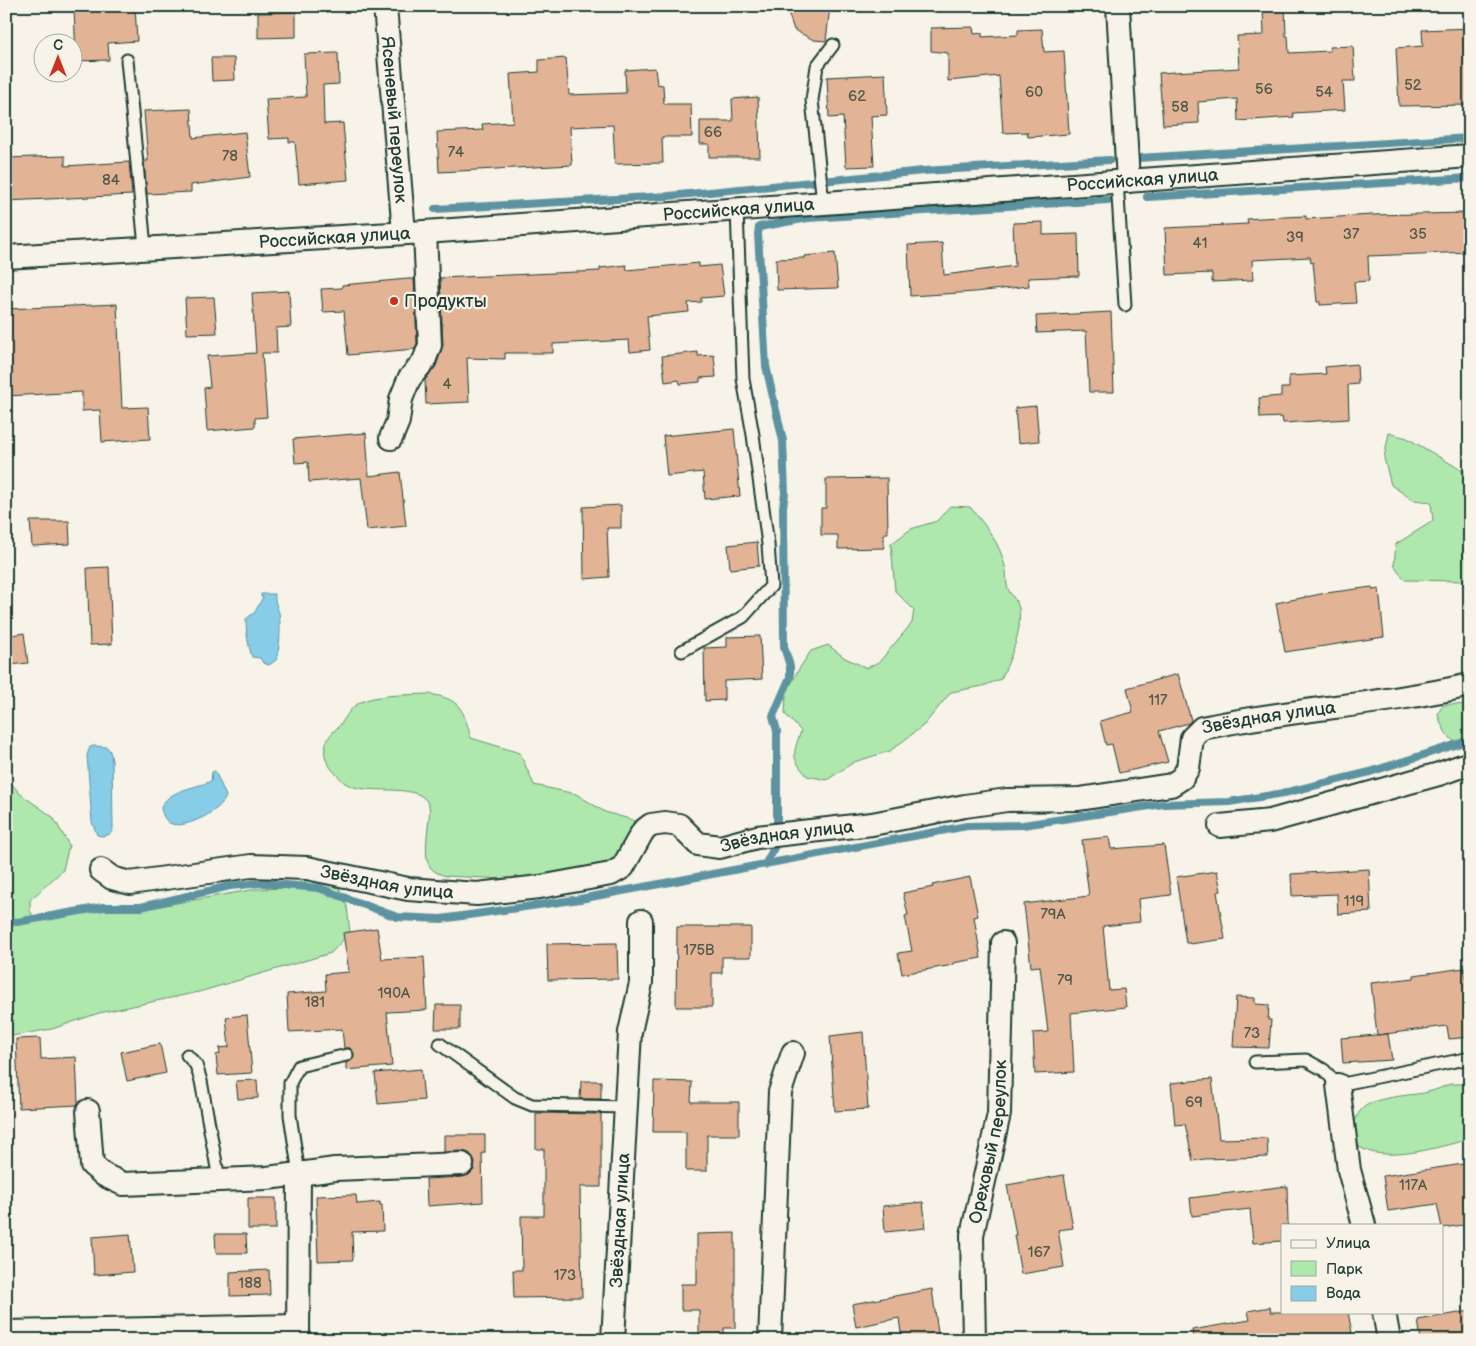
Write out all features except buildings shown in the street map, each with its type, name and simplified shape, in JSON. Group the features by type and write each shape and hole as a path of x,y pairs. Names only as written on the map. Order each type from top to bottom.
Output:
{"street":[{"name":"Ясеневый переулок","path":"385,6 430,345 424,361 408,379 401,399 398,421 391,438"},
{"path":"1118,6 1122,181"},
{"name":"Российская улица","path":"6,257 145,247 414,233 1470,156"},
{"name":"Звёздная улица","path":"101,870 112,878 130,883 251,866 307,868 408,889 439,892 477,894 540,887 611,874 623,867 643,831 651,825 665,823 679,825 698,844 720,847 757,837 872,824 964,806 1007,800 1079,799 1171,785 1182,778 1188,768 1192,738 1202,728 1289,712 1434,693 1470,686"},
{"path":"1220,826 1270,820 1438,774 1470,763"},
{"name":"Звёздная улица","path":"613,1340 630,1032 641,983 641,921"},
{"name":"Ореховый переулок","path":"974,1340 972,1235 998,1114 1002,943"},
{"path":"770,1340 780,1092 793,1053"},
{"path":"1338,1085 1350,1170 1364,1224"},
{"path":"88,1111 92,1165 104,1175 123,1184 267,1178 335,1169 462,1164"},
{"path":"6,1332 298,1333 299,1174"},
{"path":"1384,1314 1389,1340"}],"lane":[{"path":"823,203 812,100 817,66 833,45"},
{"path":"127,60 145,247"},
{"path":"1122,181 1125,305"},
{"path":"682,651 743,617 771,586 768,544 753,435 742,379 737,209"},
{"path":"440,1044 515,1098 532,1105 626,1107"},
{"path":"187,1055 196,1065 201,1081 219,1179"},
{"path":"299,1174 290,1115 290,1083 299,1066 348,1055"},
{"path":"1255,1062 1306,1060 1324,1070 1338,1085 1470,1058"}],"green space":[{"path":"1389,433 1407,438 1470,475 1470,577 1462,581 1405,580 1394,565 1396,544 1433,521 1431,502 1413,500 1391,485 1384,458"},
{"path":"950,506 970,507 991,535 1000,550 1006,571 1008,588 1019,609 1017,636 1012,654 1001,679 983,686 951,692 924,725 890,751 854,762 827,780 807,776 798,764 795,755 801,731 785,714 786,694 797,672 811,651 828,645 845,658 867,668 880,661 912,623 914,610 895,591 891,544 911,529 937,521"},
{"path":"429,694 448,699 459,707 466,720 471,738 520,753 534,785 576,794 605,812 633,820 643,848 628,860 525,880 446,876 435,872 428,863 426,843 430,812 428,803 422,796 402,791 354,787 345,783 335,773 329,766 325,756 326,743 330,736 353,707 361,702 385,696"},
{"path":"1448,704 1470,705 1470,746 1453,740 1442,726 1438,714 1442,706"},
{"path":"6,776 19,793 53,817 69,845 63,870 30,900 30,911 36,920 87,910 137,910 256,889 291,888 308,877 338,885 347,906 350,933 331,953 199,992 99,1013 52,1029 6,1037"},
{"path":"1450,1084 1470,1084 1470,1139 1411,1153 1399,1154 1373,1152 1351,1142 1355,1121 1366,1105 1392,1097 1428,1092"}],"water":[{"path":"261,594 275,594 280,617 277,656 276,660 269,665 263,663 260,658 252,657 248,643 246,619 255,612 263,597 261,597"},
{"path":"90,747 107,747 112,761 113,829 109,835 104,836 97,835 92,822 87,755"},
{"path":"215,771 226,796 218,807 203,817 186,824 178,825 167,822 161,808 164,802 176,793 211,781 212,772"}],"waterway":[{"path":"1138,158 1470,138"},
{"path":"435,209 669,196 923,171 1110,160"},
{"path":"1147,197 1470,178"},
{"path":"777,824 777,731 773,716 790,677 790,666 784,647 783,507 785,493 783,441 766,366 759,227 808,218 1108,200"},
{"path":"6,921 17,922 103,907 141,907 230,886 261,883 319,888 397,917 441,919 580,899 967,826 1023,825 1163,804 1229,802 1284,793 1370,772 1470,740"},
{"path":"765,865 777,842"}],"place":[{"name":"Продукты","path":"394,301"}]}
